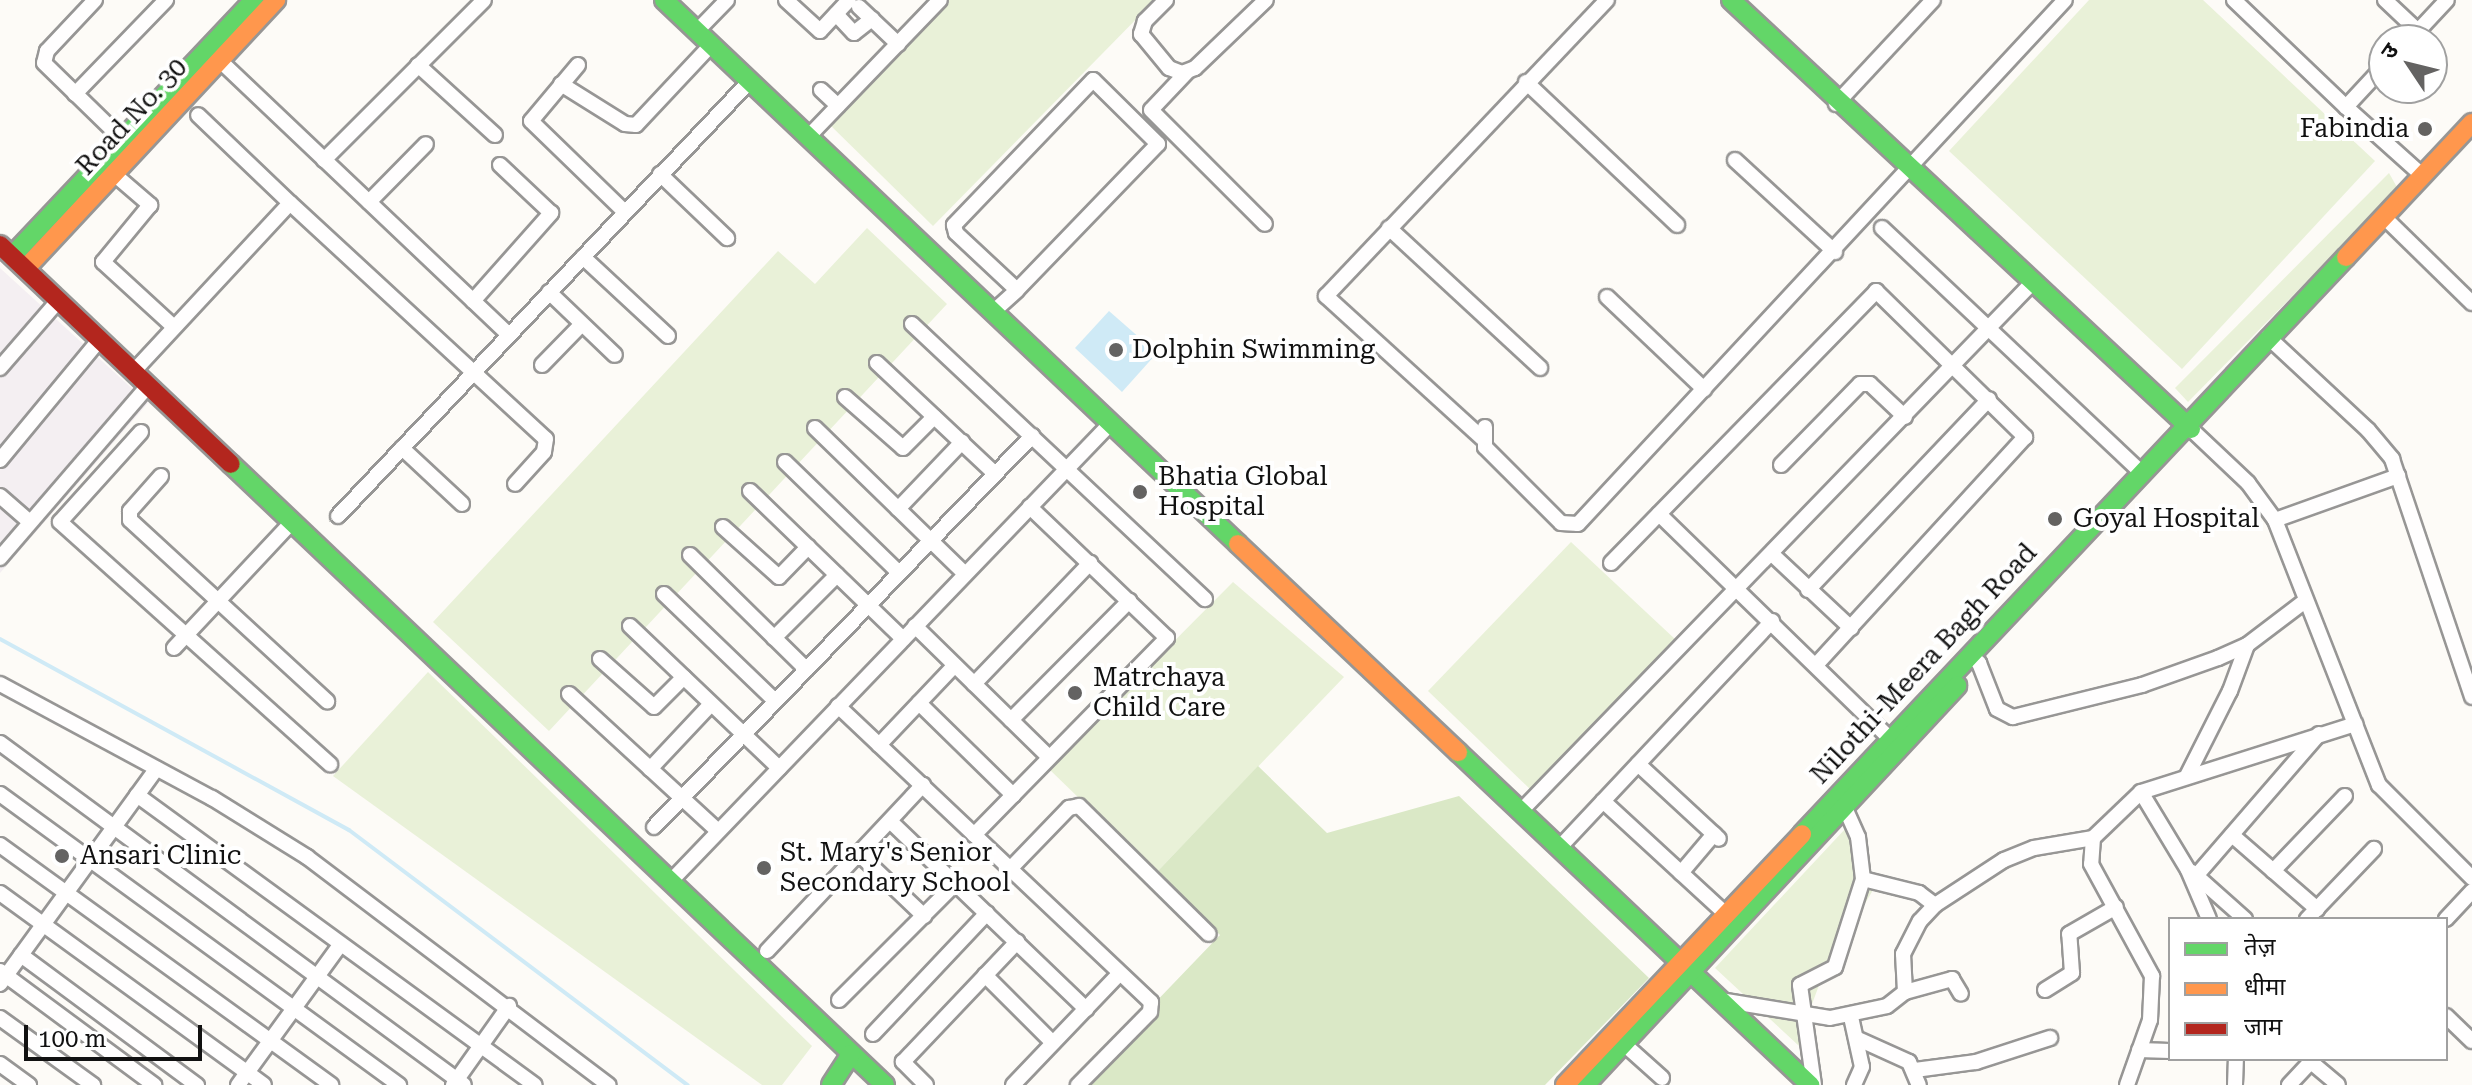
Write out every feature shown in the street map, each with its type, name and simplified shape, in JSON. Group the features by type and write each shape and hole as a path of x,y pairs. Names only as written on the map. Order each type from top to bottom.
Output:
{"street":[{"path":"95,0 44,57 48,69 123,140"},
{"path":"75,94 166,0"},
{"name":"Road No. 30","path":"8,254 114,174 214,55 254,0"},
{"name":"Road No. 30","path":"8,254 123,140 276,0"},
{"path":"664,0 1522,810 1685,969 1812,1085"},
{"path":"561,84 625,124 636,125 704,38 727,0"},
{"path":"786,0 820,31 836,14 854,3 898,44"},
{"path":"808,137 940,0"},
{"path":"1166,0 1145,21 1141,34 1169,68 1187,72"},
{"path":"1265,224 1151,110 1187,72 1266,0"},
{"path":"1607,0 1326,296 1483,432 1570,526 1578,524 1835,252 2065,0"},
{"path":"1731,0 1836,104 2248,483 2275,520 2379,785 2472,878"},
{"path":"1910,0 1923,12"},
{"path":"1836,104 1933,0"},
{"path":"2234,0 2423,176"},
{"path":"2385,0 2404,24"},
{"path":"2424,24 2447,0"},
{"path":"324,160 481,1"},
{"path":"836,14 854,33 872,19"},
{"path":"214,55 509,335"},
{"path":"418,65 495,135"},
{"path":"578,65 531,121 625,212"},
{"path":"994,311 1017,290 1158,144 1093,80 954,225 956,233 1017,290"},
{"path":"338,516 749,82"},
{"path":"1526,82 1677,225"},
{"path":"2346,107 2368,83"},
{"path":"821,90 838,106"},
{"path":"198,115 546,439 544,452 515,484"},
{"name":"Nilothi-Meera Bagh Road","path":"2271,340 2472,123"},
{"name":"Nilothi-Meera Bagh Road","path":"1685,969 1726,914 1890,739 1975,658 2188,426 2472,134"},
{"path":"369,202 426,144"},
{"path":"1735,160 1835,252"},
{"path":"473,301 551,213 500,165"},
{"path":"114,174 150,205 103,262 174,327"},
{"path":"660,174 727,238"},
{"path":"134,371 290,203"},
{"path":"2389,222 2472,303"},
{"path":"1389,228 1540,368"},
{"path":"1882,228 2140,471"},
{"path":"8,254 885,1085"},
{"path":"583,257 668,336"},
{"path":"1522,810 1773,555 2032,283"},
{"path":"1611,563 1876,291 2023,431 2023,443 1816,665"},
{"path":"549,292 615,355"},
{"path":"1607,297 1704,389"},
{"path":"0,368 59,300"},
{"path":"542,365 582,324"},
{"path":"912,324 1205,599"},
{"path":"0,460 100,339"},
{"path":"2271,340 2383,446 2398,476 2472,697"},
{"path":"877,363 995,474"},
{"path":"1781,465 1860,384 1870,384 1905,417"},
{"path":"0,558 149,385"},
{"path":"845,397 903,448 934,417"},
{"path":"1808,590 1989,399"},
{"path":"670,882 1110,424"},
{"name":"Nilothi-Meera Bagh Road","path":"1685,969 1845,808 2140,471 2188,426"},
{"path":"815,428 965,574"},
{"path":"60,522 141,432"},
{"path":"654,827 1032,436"},
{"path":"898,509 962,442"},
{"path":"402,448 462,504"},
{"path":"785,462 899,573"},
{"path":"161,476 130,511 130,520 327,701"},
{"path":"2275,520 2398,476"},
{"path":"750,491 903,639"},
{"path":"0,496 29,521"},
{"path":"42,507 187,633 330,764"},
{"path":"974,835 1167,638 1030,507"},
{"path":"1659,514 1890,739"},
{"path":"174,648 292,522"},
{"path":"723,527 779,577 808,547"},
{"path":"690,555 806,669"},
{"path":"1773,555 1851,628"},
{"path":"974,684 1090,563"},
{"path":"774,638 837,575"},
{"path":"664,594 775,701"},
{"path":"1011,720 1129,601"},
{"path":"1975,658 1997,709 2013,717 2142,685 2247,645 2305,601"},
{"path":"1560,847 1772,621"},
{"path":"630,626 779,768"},
{"path":"915,626 1049,757"},
{"path":"2187,776 2230,691 2247,645"},
{"path":"600,659 654,707 684,677"},
{"path":"879,745 955,665"},
{"path":"0,684 156,769 307,857 509,1006 608,1085"},
{"path":"569,694 718,831"},
{"path":"919,703 1013,795"},
{"path":"650,769 711,704"},
{"path":"838,706 1152,1007 1078,1085"},
{"path":"1905,992 1903,954 1908,938 1935,905 2004,860 2034,848 2093,838 2141,792 2355,724"},
{"path":"2192,873 2232,835 2319,734"},
{"path":"0,743 458,1083 509,1006"},
{"path":"1638,764 1716,836 1681,873"},
{"path":"154,1085 2,977 156,769"},
{"path":"767,951 923,785"},
{"path":"2141,792 2192,873 2208,917"},
{"path":"0,794 399,1085"},
{"path":"137,795 534,1085"},
{"path":"2273,871 2345,796"},
{"path":"1603,801 1726,914"},
{"path":"1010,869 1069,808 1079,806 1209,934"},
{"path":"1812,1085 1802,1013 1802,980 1824,976 1835,967 1863,879 1858,837 1845,808"},
{"path":"890,821 1086,1009"},
{"path":"2232,835 2273,871 2312,914 2374,849"},
{"path":"2093,838 2091,864 2152,976 2150,1020 2127,1085"},
{"path":"0,845 331,1085"},
{"path":"859,854 924,916"},
{"path":"2192,873 2243,917"},
{"path":"1863,879 1919,893 1935,905"},
{"path":"839,1000 956,883"},
{"path":"2448,917 2472,891"},
{"path":"0,893 44,923 243,1079 264,1085"},
{"path":"2045,990 2072,973 2069,934 2116,907"},
{"path":"873,1034 987,913"},
{"path":"926,1085 903,1062 1017,942"},
{"path":"243,1079 340,945"},
{"path":"21,955 197,1085"},
{"path":"1585,1085 1624,1044 1685,969"},
{"path":"1565,1085 1685,969"},
{"path":"1013,1085 1119,974"},
{"path":"985,975 1053,1043"},
{"path":"1720,1000 1851,1017 1887,1006 1905,992 1952,979 1961,994"},
{"path":"1851,1017 1862,1067 1854,1085"},
{"path":"0,1018 93,1085"},
{"path":"2448,1018 2472,1041"},
{"path":"1856,1038 1909,1062 1917,1078 2050,1038"},
{"path":"1624,1044 1662,1078"},
{"path":"2139,1050 2168,1051"},
{"path":"825,1083 851,1054"},
{"path":"2235,1085 2236,1061"},
{"path":"2289,1085 2311,1061"},
{"path":"2313,1061 2338,1085"},
{"path":"0,1064 29,1085"}],"shaded area":[{"path":"0,268 148,403 0,573"}],"green space":[{"path":"947,0 1155,0 933,226 827,122"},
{"path":"2089,0 2203,0 2375,161 2182,369 1949,151"},
{"path":"2389,173 2398,189 2188,402 2175,388"},
{"path":"867,228 947,304 549,731 433,622 778,251 815,284"},
{"path":"1571,542 1676,640 1532,791 1428,691"},
{"path":"1233,582 1344,677 1156,873 1048,768"},
{"path":"428,672 812,1046 782,1085 762,1085 333,776"},
{"path":"1258,766 1327,833 1459,796 1649,978 1545,1085 1076,1085 1220,935 1156,873"},
{"path":"1846,828 1873,890 1822,977 1808,1015 1812,1058 1715,968"}],"water":[{"name":"Dolphin Swimming","path":"1109,311 1157,353 1122,392 1075,348"}],"waterway":[{"path":"0,639 349,830 688,1085"}],"traffic: fast":[{"path":"12,256 254,0"},
{"path":"664,0 1238,544"},
{"path":"1731,0 2191,429"},
{"path":"1802,834 2346,257"},
{"path":"231,464 885,1085"},
{"path":"1585,1085 1957,686"},
{"path":"1458,752 1810,1085"},
{"path":"831,1085 851,1054"}],"traffic: slow":[{"path":"26,268 276,0"},
{"path":"2346,257 2472,123"},
{"path":"1238,544 1458,752"},
{"path":"1565,1085 1802,834"}],"traffic: jam":[{"path":"0,245 231,464"}],"place":[{"name":"Fabindia","path":"2425,129"},
{"name":"Dolphin Swimming","path":"1116,350"},
{"name":"Bhatia Global Hospital","path":"1140,492"},
{"name":"Goyal Hospital","path":"2055,519"},
{"name":"Matrchaya Child Care","path":"1075,693"},
{"name":"Ansari Clinic","path":"62,856"},
{"name":"St. Mary's Senior Secondary School","path":"764,868"}]}
